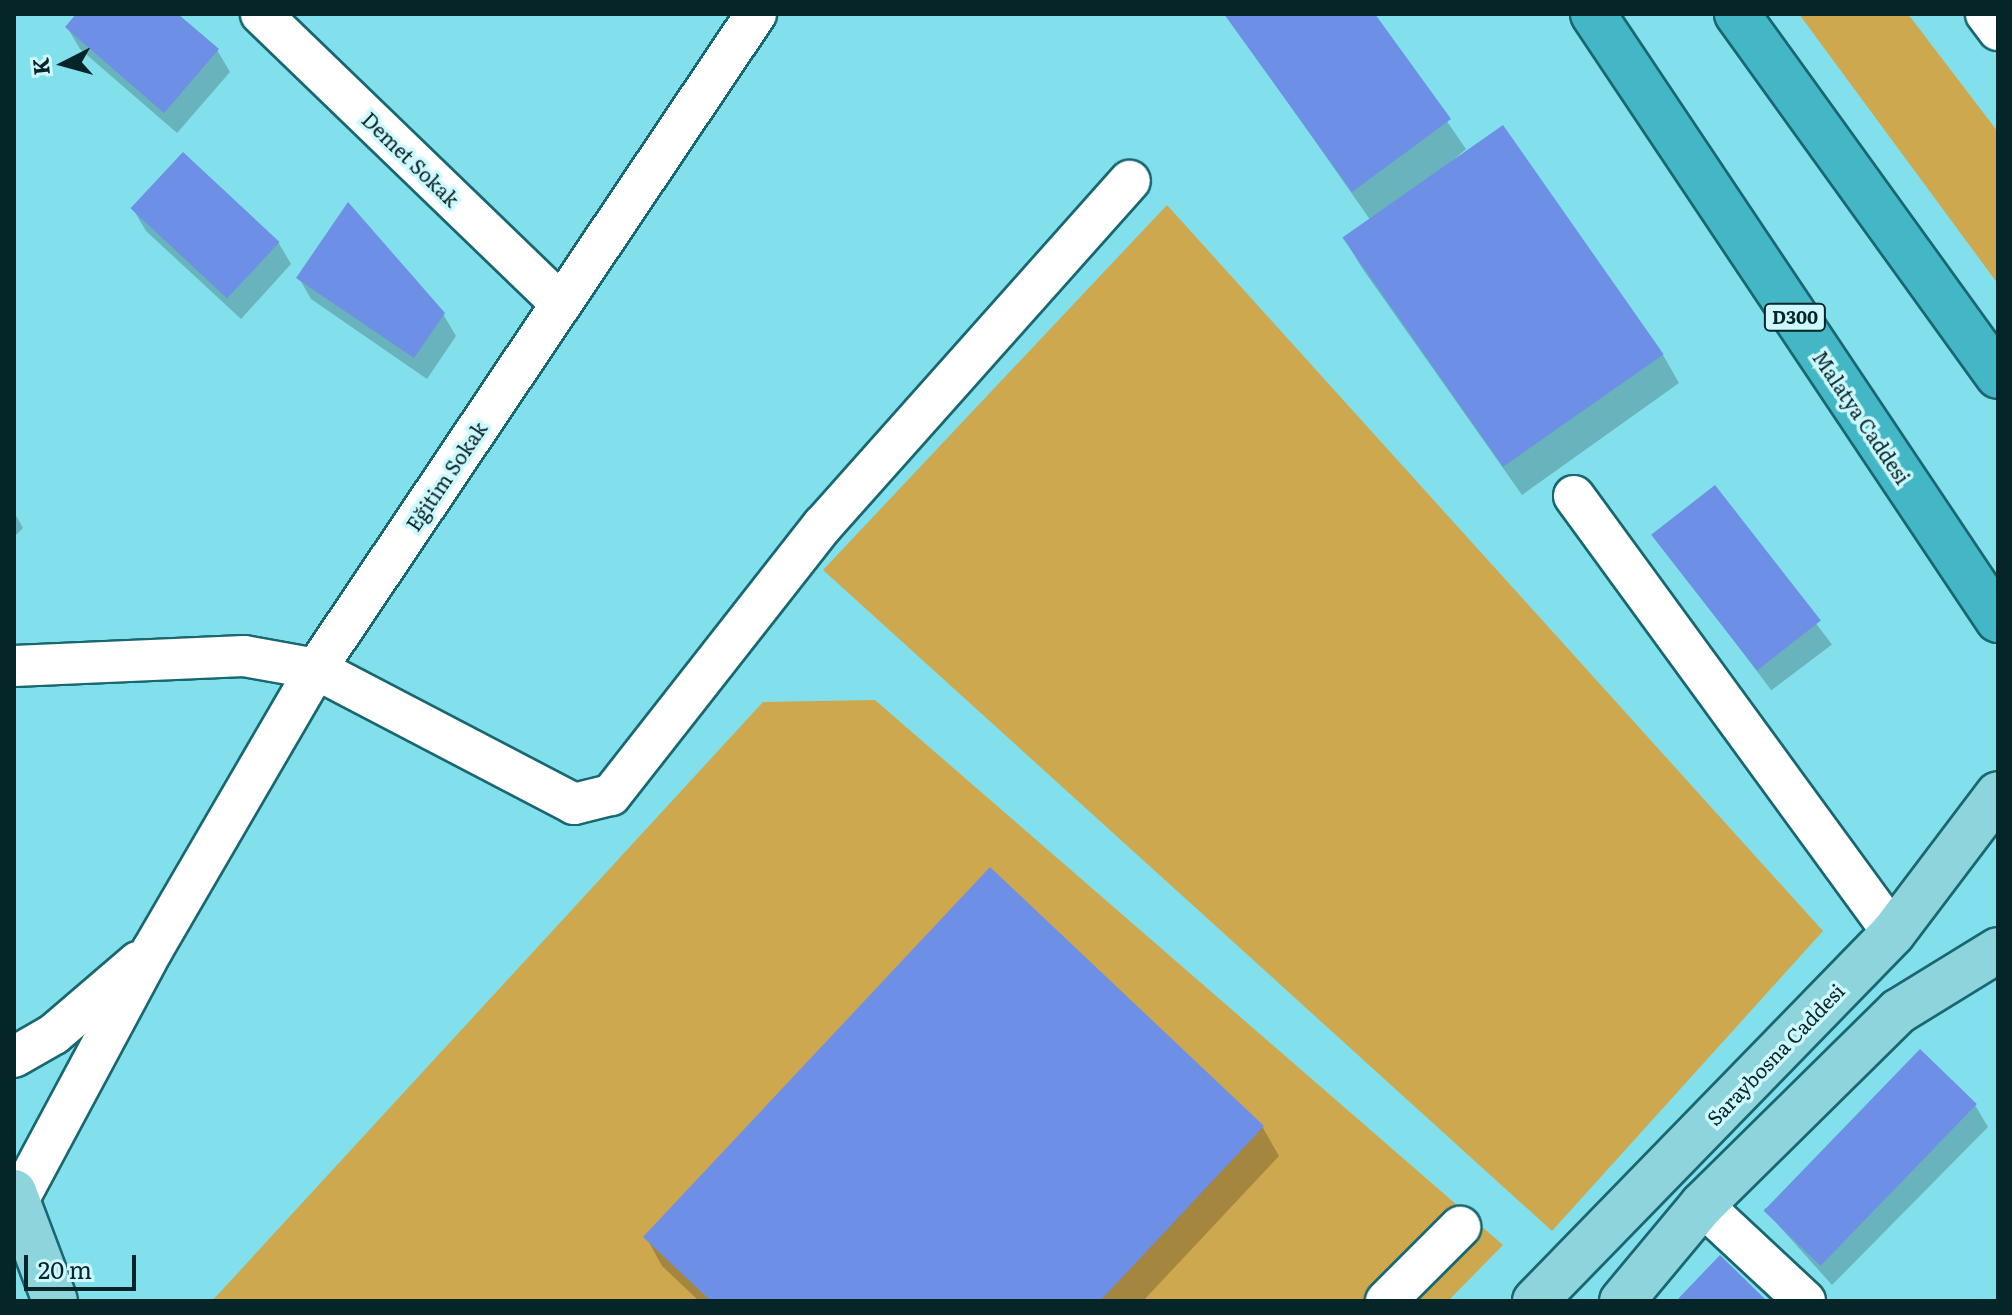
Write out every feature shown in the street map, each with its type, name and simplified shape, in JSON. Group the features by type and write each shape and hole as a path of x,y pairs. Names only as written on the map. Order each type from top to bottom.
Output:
{"highway":[{"name":"Malatya Caddesi","path":"1593,14 1998,620"},
{"path":"1737,14 1998,376"}],"main road":[{"name":"Saraybosna Caddesi","path":"1535,1301 1893,933 1998,794"},
{"path":"1622,1301 1702,1205 1899,1011 1989,964"},
{"path":"17,1201 55,1301"}],"street":[{"name":"Demet Sokak","path":"261,14 561,304"},
{"name":"Eğitim Sokak","path":"17,1201 153,949 316,669 756,14"},
{"path":"1986,14 1998,30"},
{"path":"14,666 244,656 316,669 574,804 611,795 823,525 1130,181"},
{"path":"1574,496 1893,933"},
{"path":"14,1057 54,1034 153,949"},
{"path":"1702,1205 1805,1301"},
{"path":"1386,1301 1460,1227"}],"shaded area":[{"path":"1799,14 1908,14 1998,132 1998,284"},
{"path":"1167,205 1823,931 1552,1231 823,570"},
{"path":"875,700 1503,1245 1448,1301 212,1301 763,702"}],"building":[{"path":"76,14 178,14 219,49 164,113 65,27"},
{"path":"1224,14 1375,14 1451,119 1352,192"},
{"path":"1503,125 1664,354 1503,467 1342,237"},
{"path":"183,152 280,242 227,298 130,208"},
{"path":"348,202 445,313 414,358 296,278"},
{"path":"1715,485 1821,621 1757,670 1651,535"},
{"path":"990,867 1264,1126 1100,1301 711,1301 643,1237"},
{"path":"1920,1049 1977,1104 1821,1266 1764,1211"},
{"path":"1720,1255 1767,1301 1676,1301"}]}
